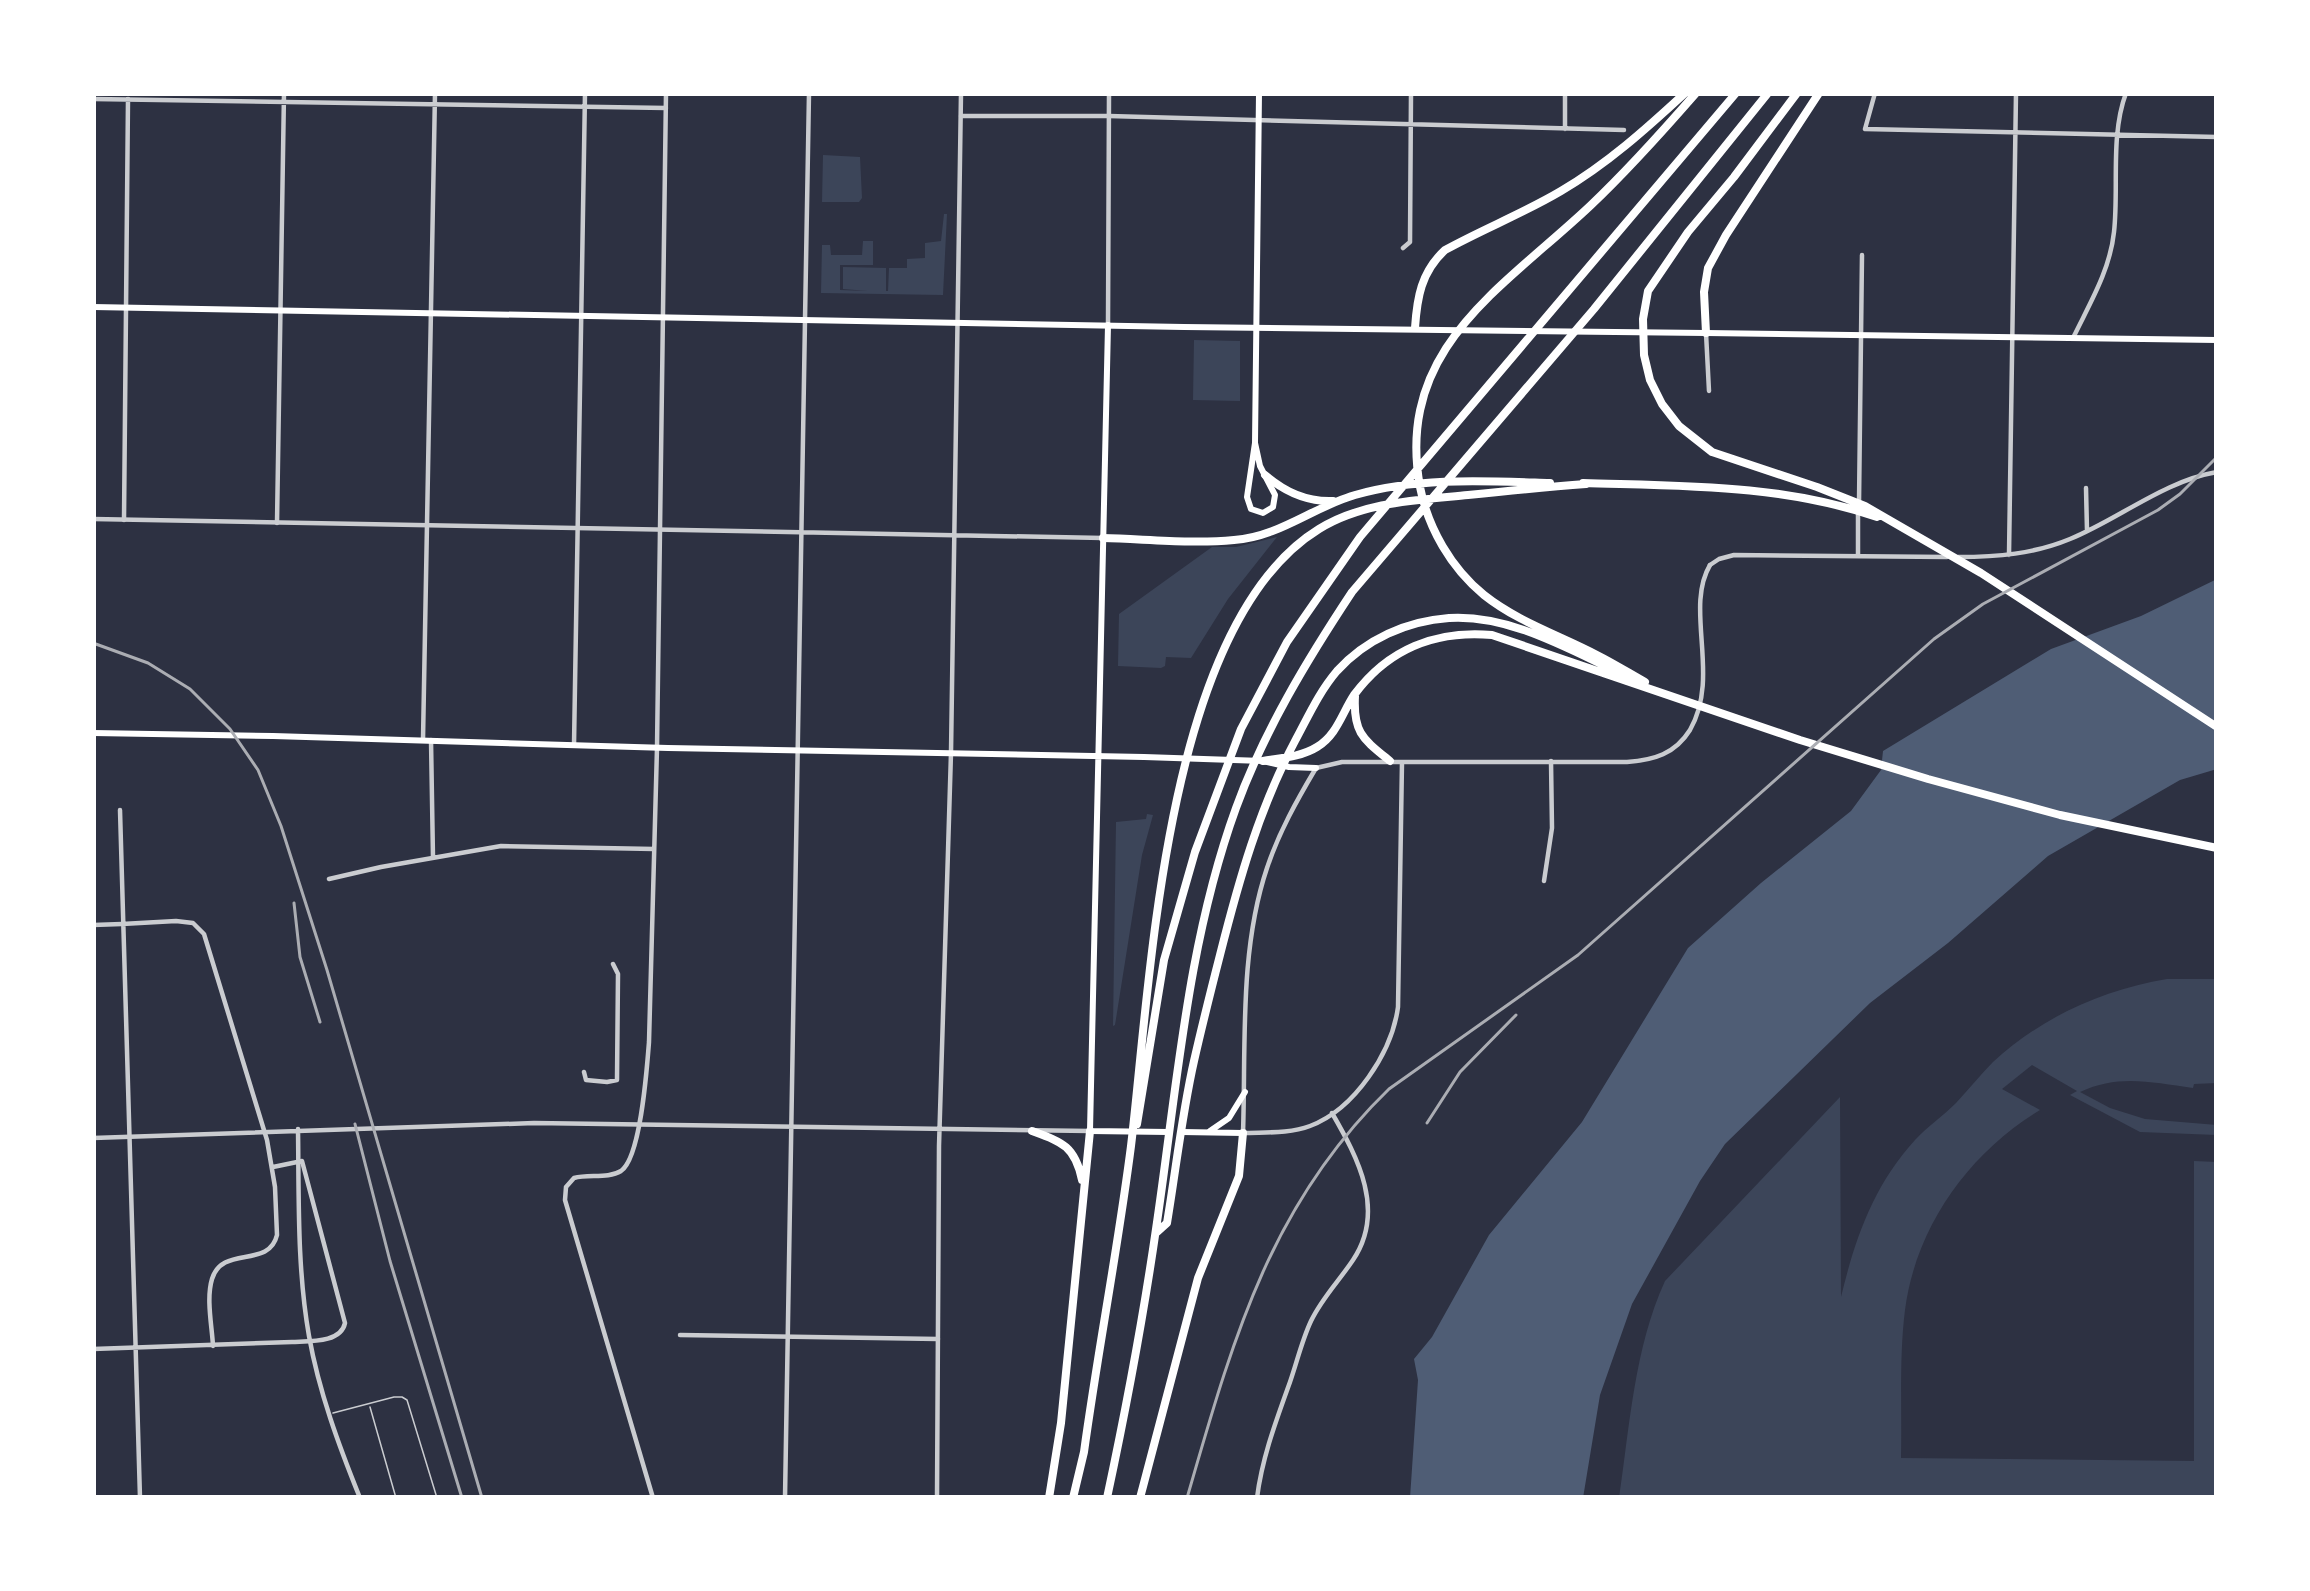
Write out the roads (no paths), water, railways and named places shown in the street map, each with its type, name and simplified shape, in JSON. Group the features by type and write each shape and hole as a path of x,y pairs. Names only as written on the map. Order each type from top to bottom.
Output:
{"highway":[{"path":"1415,328 1420,287 1445,250 1586,176 1685,93"},
{"path":"1658,690 1528,623 1469,580 1448,554 1429,517 1415,440 1431,374 1466,320 1602,194 1696,93"},
{"path":"1072,1498 1084,1452 1164,960 1220,780 1241,729 1287,641 1360,537 1736,93"},
{"path":"1107,1498 1156,1233 1206,909 1235,810 1269,730 1352,592 1594,309 1768,93"},
{"path":"1797,93 1652,282 1642,329 1647,370 1662,404 1701,445 1731,460 1865,506 1982,573 2217,727"},
{"path":"1706,333 1708,268 1819,93"},
{"path":"1265,475 1298,496 1318,501 1452,481 1739,488 1815,499 1895,524"},
{"path":"1138,1105 1150,961 1178,792 1214,670 1241,614 1268,573 1290,549 1352,513 1399,503 1586,484"},
{"path":"1103,538 1235,540 1287,527 1341,500"},
{"path":"1156,1233 1167,1222 1193,1064 1239,880 1270,791 1327,685 1364,647 1400,628 1455,617 1503,623 1658,690"},
{"path":"1262,761 1299,754 1328,739 1355,694 1388,659 1437,637 1474,633 1509,639 1800,740 1990,797 2217,848"},
{"path":"1355,694 1359,732 1390,761"},
{"path":"1032,1131 1070,1150 1078,1160 1084,1190"},
{"path":"1049,1498 1090,1131"},
{"path":"1140,1498 1198,1278 1239,1176 1244,1133"}],"main road":[{"path":"1255,443 1276,500 1269,511 1255,512 1246,497 1255,443 1259,93"},
{"path":"93,307 2217,340"},
{"path":"1108,325 1090,1131 1244,1133"},
{"path":"93,733 1098,756 1262,761 1316,768"},
{"path":"1208,1132 1229,1118 1245,1092"}],"street":[{"path":"278,523 284,93"},
{"path":"433,858 426,527 435,93"},
{"path":"574,745 585,93"},
{"path":"653,1498 565,1200 566,1187 574,1178 610,1175 623,1170 630,1159 649,1042 666,93"},
{"path":"785,1498 809,93"},
{"path":"937,1498 961,93"},
{"path":"1108,325 1109,93"},
{"path":"1403,248 1410,242 1411,93"},
{"path":"1565,93 1565,129"},
{"path":"1875,93 1864,129 2217,137"},
{"path":"2009,556 2016,93"},
{"path":"2073,339 2109,263 2126,93"},
{"path":"93,99 666,108"},
{"path":"124,520 128,99"},
{"path":"961,116 1624,130"},
{"path":"1858,556 1862,255"},
{"path":"1706,333 1709,391"},
{"path":"1402,762 1396,1022 1382,1058 1359,1089 1312,1125 1294,1131 1244,1133 1254,918 1273,851 1316,768 1332,762 1551,761 1627,762 1656,758 1685,738 1698,716 1704,693 1702,583 1710,565 1719,559 1734,555 2009,556 2066,541 2169,488 2217,472"},
{"path":"2086,488 2087,531"},
{"path":"93,519 1103,538"},
{"path":"1544,880 1552,828 1551,761"},
{"path":"120,810 140,1498"},
{"path":"329,879 501,846 654,849"},
{"path":"93,925 193,922 204,934 267,1141 273,1166 275,1244 265,1254 236,1258 217,1269 210,1295 213,1346"},
{"path":"584,1072 586,1080 617,1080 618,974 613,964"},
{"path":"1256,1498 1268,1446 1310,1323 1356,1256 1368,1223 1354,1150 1332,1113"},
{"path":"93,1138 534,1123 1090,1131"},
{"path":"298,1130 307,1324 329,1414 360,1498"},
{"path":"93,1349 310,1341 344,1331 302,1161 273,1166"},
{"path":"680,1335 939,1340"}],"lane":[{"path":"329,1414 394,1397 407,1400 437,1498"},
{"path":"369,1403 396,1498"}],"railway":[{"path":"1187,1498 1239,1331 1284,1229 1313,1180 1389,1089 1578,955 1934,639 1983,604 2158,510 2217,457"},
{"path":"93,643 148,663 190,689 230,729 258,770 327,970 482,1498"},
{"path":"294,903 300,957 320,1022"},
{"path":"1427,1123 1460,1072 1516,1015"},
{"path":"355,1124 390,1261 462,1498"}]}
